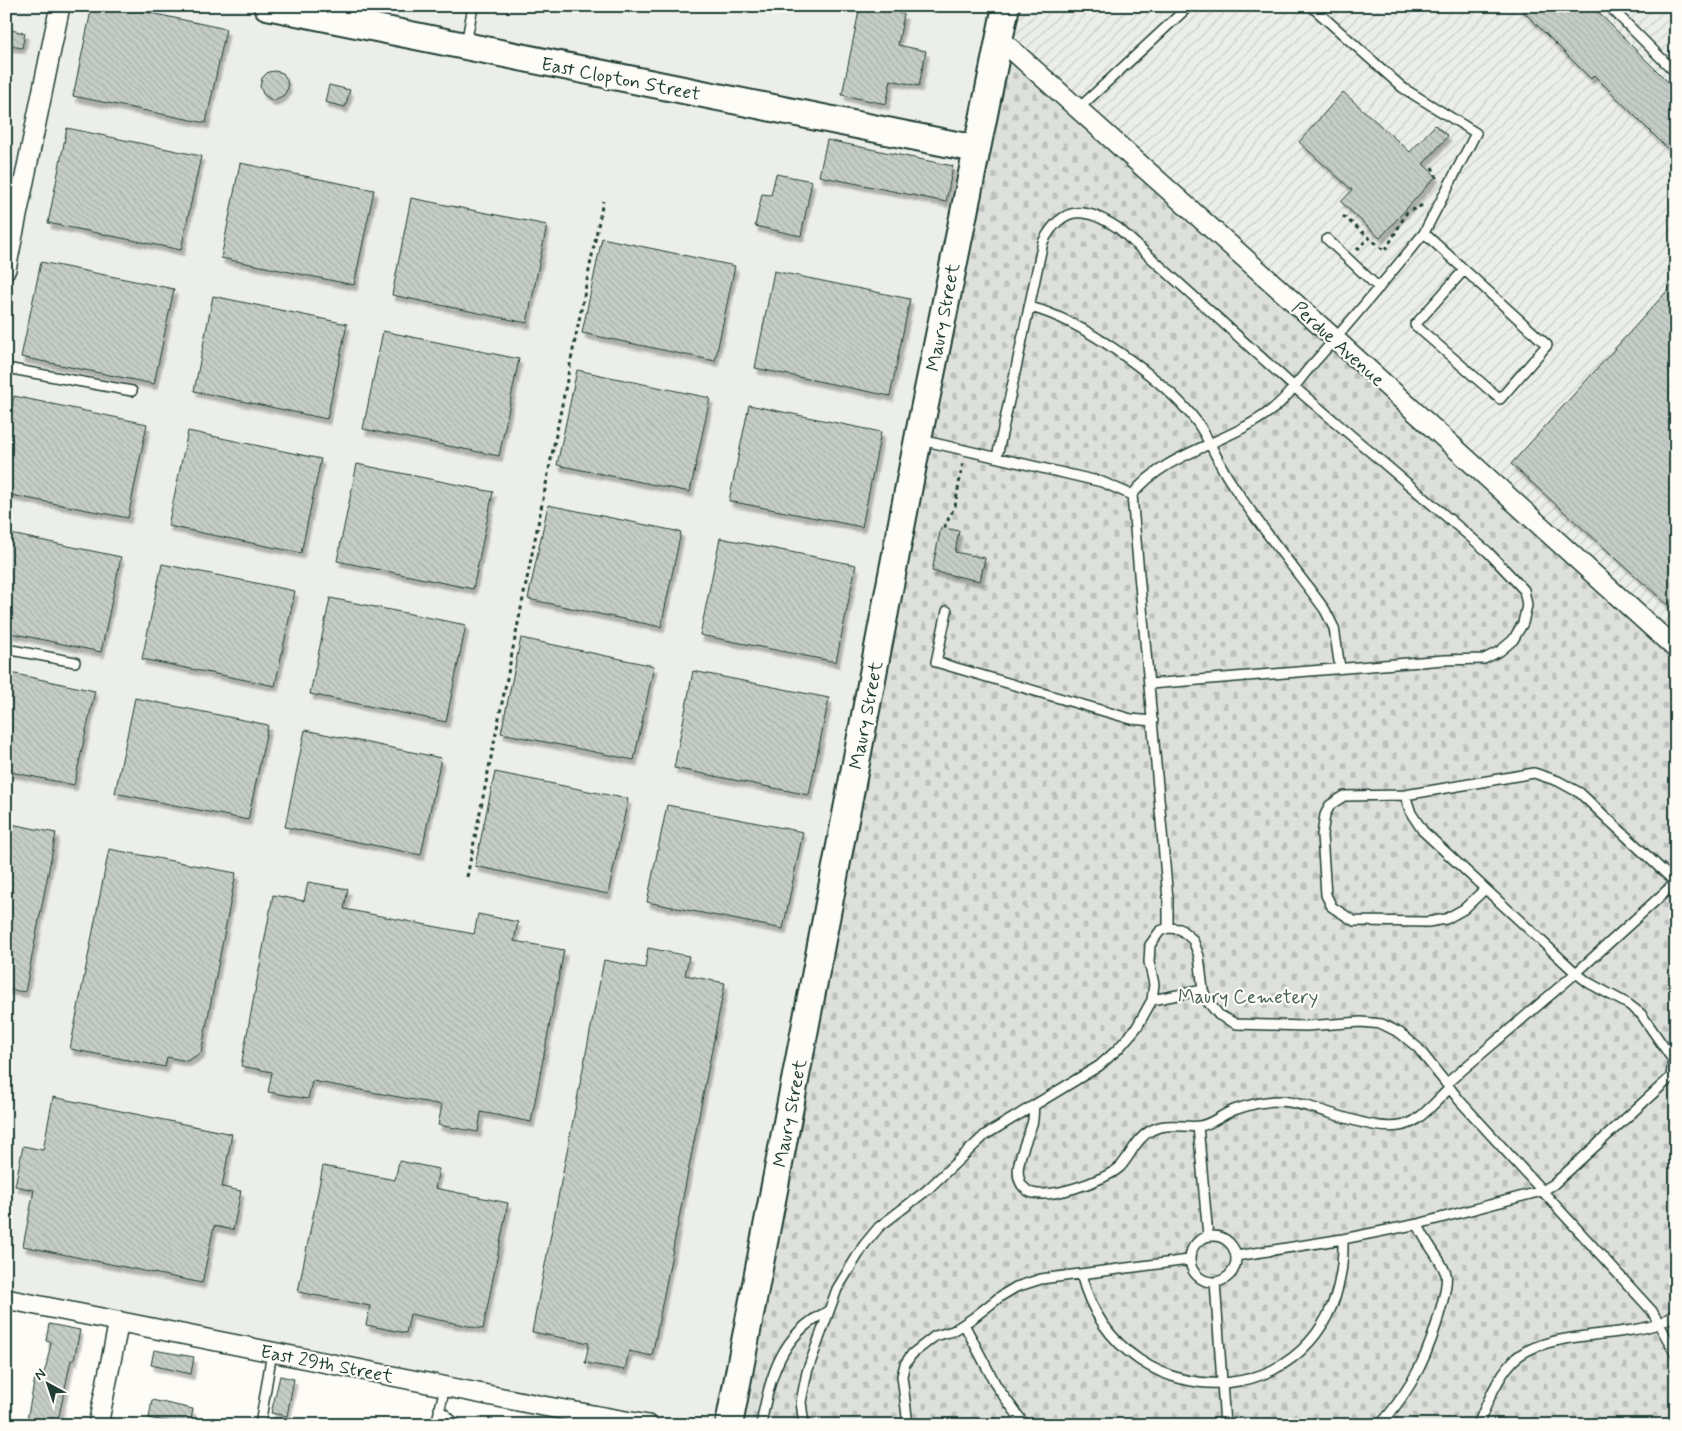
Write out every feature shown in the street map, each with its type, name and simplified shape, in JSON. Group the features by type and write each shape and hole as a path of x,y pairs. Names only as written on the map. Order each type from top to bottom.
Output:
{"street":[{"path":"6,269 12,208 60,6"},
{"name":"East Clopton Street","path":"267,6 976,149"},
{"name":"Maury Street","path":"729,1425 918,439 1006,6"},
{"name":"Perdue Avenue","path":"1000,39 1335,339 1676,649"},
{"name":"East 29th Street","path":"6,1299 445,1387 648,1425"},
{"path":"98,1425 119,1321"}],"lane":[{"path":"466,46 473,6"},
{"path":"1078,109 1103,83 1151,43 1189,6"},
{"path":"1168,928 1168,899 1132,495 1144,480 1162,467 1209,445 1272,411 1424,233 1476,133 1403,88 1311,6"},
{"path":"1609,6 1676,73"},
{"path":"997,457 1043,242 1051,228 1073,214 1086,212 1100,217 1118,228 1293,386 1488,552 1524,590 1527,605 1523,623 1513,640 1484,659 1340,668 1150,684"},
{"path":"1424,233 1547,345 1500,398 1415,325 1464,270"},
{"path":"1327,239 1379,288"},
{"path":"1030,307 1051,312 1076,325 1163,385 1198,424 1230,481 1325,610 1334,628 1340,668"},
{"path":"6,368 132,392"},
{"path":"918,439 1102,482 1132,495"},
{"path":"947,611 936,662 1131,718 1153,721"},
{"path":"6,649 75,662"},
{"path":"1034,1106 1032,1123 1020,1156 1019,1170 1020,1180 1026,1190 1037,1195 1057,1193 1111,1174 1131,1153 1140,1138 1152,1129 1198,1126 1243,1107 1278,1101 1302,1104 1374,1126 1391,1128 1415,1121 1448,1085 1676,883 1580,793 1558,781 1534,773 1405,795 1344,796 1330,805 1325,815 1322,835 1326,894 1332,907 1354,921 1428,922 1446,919 1464,909 1485,889"},
{"path":"1236,1256 1343,1239 1418,1224 1542,1191 1554,1184 1673,1077 1673,1060 1641,1014 1628,1004 1589,983 1422,831 1411,813 1405,795"},
{"path":"804,1425 801,1402 807,1372 827,1312 849,1267 879,1227 927,1190 985,1135 1099,1066 1118,1049 1137,1027 1152,1000 1154,984 1149,962 1150,946 1160,931 1168,928 1180,929 1193,940 1199,956 1203,990 1208,1002 1219,1014 1236,1024 1306,1026 1361,1022 1382,1024 1400,1033 1418,1048 1448,1085 1542,1191 1633,1288 1659,1324 1676,1355"},
{"path":"1152,1000 1203,990"},
{"path":"1198,1126 1208,1236"},
{"path":"1380,1425 1401,1402 1434,1339 1444,1297 1447,1276 1422,1237 1418,1224"},
{"path":"1208,1236 1222,1237 1229,1242 1236,1256 1233,1271 1222,1281 1215,1282 1200,1279 1191,1268 1189,1260 1194,1245 1208,1236"},
{"path":"1081,1274 1090,1306 1097,1320 1115,1346 1128,1359 1164,1379 1192,1387 1222,1390 1240,1387 1275,1374 1311,1344 1328,1318 1339,1288 1342,1275 1343,1239"},
{"path":"908,1425 902,1376 905,1364 923,1344 964,1324 1016,1287 1041,1279 1189,1260"},
{"path":"1215,1282 1225,1425"},
{"path":"761,1425 778,1359 800,1330 814,1318 827,1312"},
{"path":"1478,1425 1502,1374 1514,1360 1527,1350 1548,1343 1653,1327 1676,1313"},
{"path":"964,1324 997,1387 1025,1425"},
{"path":"260,1425 272,1352"},
{"path":"436,1425 445,1387"},
{"path":"439,1409 457,1425"}],"path":[{"path":"1432,167 1438,183"},
{"path":"467,876 603,201"},
{"path":"1343,216 1385,251 1407,212 1429,202"},
{"path":"1356,252 1368,238"},
{"path":"944,528 955,506 963,461"}],"shaded area":[{"path":"6,6 1006,6 729,1425 522,1425 528,1400 6,1299"},
{"path":"1006,6 1676,6 1676,649 1001,30"}],"green space":[{"name":"Maury Cemetery","path":"1001,30 1676,649 1676,1425 729,1425"}],"building":[{"path":"92,6 118,6 226,29 206,123 73,96"},
{"path":"860,6 904,14 898,45 926,51 919,86 891,80 886,104 842,95"},
{"path":"1518,6 1592,6 1676,90 1676,157 1594,75 1591,79"},
{"path":"6,29 25,33 22,48 6,45"},
{"path":"268,72 283,73 287,80 288,88 284,95 273,101 263,94 260,86 262,78"},
{"path":"329,85 350,90 345,107 325,102"},
{"path":"1343,92 1410,152 1435,125 1448,136 1423,164 1436,176 1380,238 1341,202 1352,190 1299,142"},
{"path":"67,128 201,156 181,250 48,223"},
{"path":"827,140 953,166 946,202 819,176"},
{"path":"240,163 374,190 354,285 221,258"},
{"path":"776,174 812,181 801,236 755,226 762,194 771,195"},
{"path":"411,198 547,225 527,323 392,295"},
{"path":"602,238 735,266 715,361 582,333"},
{"path":"41,262 174,289 154,384 21,357"},
{"path":"774,271 910,299 890,396 755,368"},
{"path":"1676,281 1676,596 1668,605 1511,464"},
{"path":"213,296 347,324 327,419 194,391"},
{"path":"383,331 519,359 499,456 363,429"},
{"path":"577,370 710,398 690,492 557,465"},
{"path":"14,396 147,424 128,518 6,494 6,435"},
{"path":"749,405 881,432 862,527 729,501"},
{"path":"188,431 321,459 301,553 168,526"},
{"path":"357,464 493,492 473,589 337,561"},
{"path":"548,505 681,532 661,627 528,599"},
{"path":"941,527 959,531 955,552 985,558 980,581 932,571"},
{"path":"6,533 121,557 101,652 6,632"},
{"path":"720,538 856,565 836,662 700,635"},
{"path":"162,564 295,591 275,686 142,659"},
{"path":"330,598 466,625 446,722 310,694"},
{"path":"521,638 654,666 634,760 501,733"},
{"path":"693,671 829,698 809,795 674,768"},
{"path":"6,672 95,691 74,785 6,771"},
{"path":"135,698 268,725 248,820 115,793"},
{"path":"305,730 441,758 421,855 285,827"},
{"path":"495,772 628,799 608,894 475,866"},
{"path":"667,805 803,832 783,929 647,902"},
{"path":"6,823 56,833 25,992 6,989"},
{"path":"109,849 236,873 201,1053 187,1061 167,1057 165,1067 70,1049"},
{"path":"308,882 348,889 344,909 474,934 478,914 518,922 514,941 564,950 531,1122 481,1112 478,1132 438,1125 442,1105 312,1081 308,1099 268,1092 272,1072 241,1066 273,895 304,901"},
{"path":"648,948 689,956 685,975 725,983 652,1356 629,1351 625,1370 585,1363 589,1343 532,1332 604,960 645,968"},
{"path":"53,1097 232,1134 222,1187 241,1191 233,1230 214,1226 202,1283 23,1246 34,1190 15,1186 23,1146 43,1150"},
{"path":"399,1161 439,1169 435,1188 508,1203 483,1329 410,1314 406,1333 366,1325 370,1306 298,1292 323,1166 395,1180"},
{"path":"49,1324 80,1330 74,1360 71,1360 57,1425 26,1425 35,1378 41,1379 46,1367 51,1342 46,1341"},
{"path":"154,1350 194,1357 191,1374 151,1365"},
{"path":"280,1376 294,1379 287,1416 271,1413"},
{"path":"152,1400 193,1409 190,1425 149,1418"}]}
